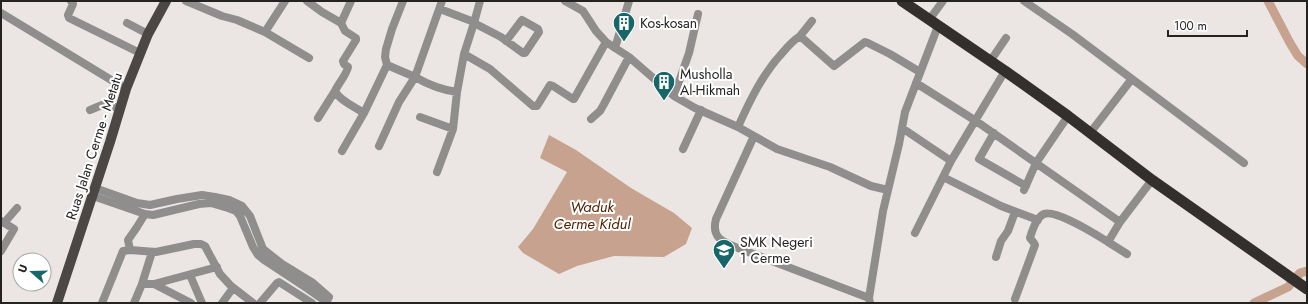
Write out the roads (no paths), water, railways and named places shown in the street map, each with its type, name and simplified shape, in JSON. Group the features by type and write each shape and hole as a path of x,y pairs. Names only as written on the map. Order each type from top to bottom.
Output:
{"highway":[{"path":"902,1 990,60 1090,132 1152,180 1304,287"}],"main road":[{"name":"Ruas Jalan Cerme - Metatu","path":"57,303 126,89 148,34 166,1"}],"street":[{"path":"71,1 73,4 68,15 69,18 140,53"},
{"path":"186,1 265,32 309,58"},
{"path":"265,32 285,1"},
{"path":"307,1 341,23"},
{"path":"318,118 340,80 348,70 348,67 343,61 356,38 342,28 341,23 351,1"},
{"path":"342,151 364,113 387,65 385,57 386,49 403,1"},
{"path":"437,172 453,129 457,92 464,54 480,1"},
{"path":"564,1 583,11 596,31 606,42 629,58 674,96 738,127 777,149 830,167 871,186 888,190"},
{"path":"615,48 629,1"},
{"path":"754,136 716,219 714,230 719,239 738,248 870,300 883,211 905,112 920,72 934,23 943,1"},
{"path":"1024,1 1072,34 1131,80 1184,117 1244,163"},
{"path":"378,146 399,102 415,77 441,5 496,34 506,41"},
{"path":"1,13 126,89"},
{"path":"674,96 689,54 698,14"},
{"path":"738,127 752,97 772,65 795,39 800,36 812,21"},
{"path":"127,23 148,34"},
{"path":"800,36 834,66 865,42 890,54 920,72"},
{"path":"990,60 1006,38"},
{"path":"464,54 486,66 533,106 537,106 550,85 574,99 606,42"},
{"path":"590,119 600,111 629,58"},
{"path":"387,65 427,83 457,92"},
{"path":"915,233 951,161 1005,71"},
{"path":"1090,132 1131,80"},
{"path":"916,83 994,133 1120,222"},
{"path":"334,92 364,113"},
{"path":"90,110 102,105 120,108"},
{"path":"683,148 701,110"},
{"path":"994,133 979,159 1025,188 1036,163 1068,116"},
{"path":"420,117 453,129"},
{"path":"902,128 951,161"},
{"path":"943,177 1001,206 1038,220"},
{"path":"1108,242 1120,222 1152,180"},
{"path":"94,192 150,205 202,195 229,200 239,209 240,216 252,247 258,255 272,266 310,286 328,302"},
{"path":"94,192 145,214 153,215 176,208 211,203 239,209"},
{"path":"187,197 189,206"},
{"path":"175,199 176,208"},
{"path":"1,251 14,228 3,222 17,208"},
{"path":"996,257 1001,241 1008,231 1015,212"},
{"path":"1016,299 1035,245 1030,238 1038,220 1042,215 1048,213 1061,216 1127,254"},
{"path":"130,250 128,240 145,214"},
{"path":"102,303 123,251 130,250 156,252 194,244 201,244 207,249 220,274 234,288 253,303"},
{"path":"134,303 142,284 152,252"},
{"path":"142,284 154,284 217,267"},
{"path":"190,275 202,303"},
{"path":"260,303 277,283 280,283 299,300 312,303"},
{"path":"154,284 191,303"},
{"path":"299,300 310,286"},
{"path":"222,303 234,288"}],"water":[{"name":"Waduk Cerme Kidul","path":"549,135 576,150 631,188 674,213 692,228 686,244 664,257 614,256 577,266 559,274 523,253 518,247 533,229 567,172 540,158"}],"waterway":[{"path":"1268,1 1298,56 1307,64"},
{"path":"1254,303 1288,287 1300,273 1307,271"}],"place":[{"name":"Kos-kosan","path":"624,42"},
{"name":"Musholla Al-Hikmah","path":"664,102"},
{"name":"SMK Negeri 1 Cerme","path":"724,270"}]}
